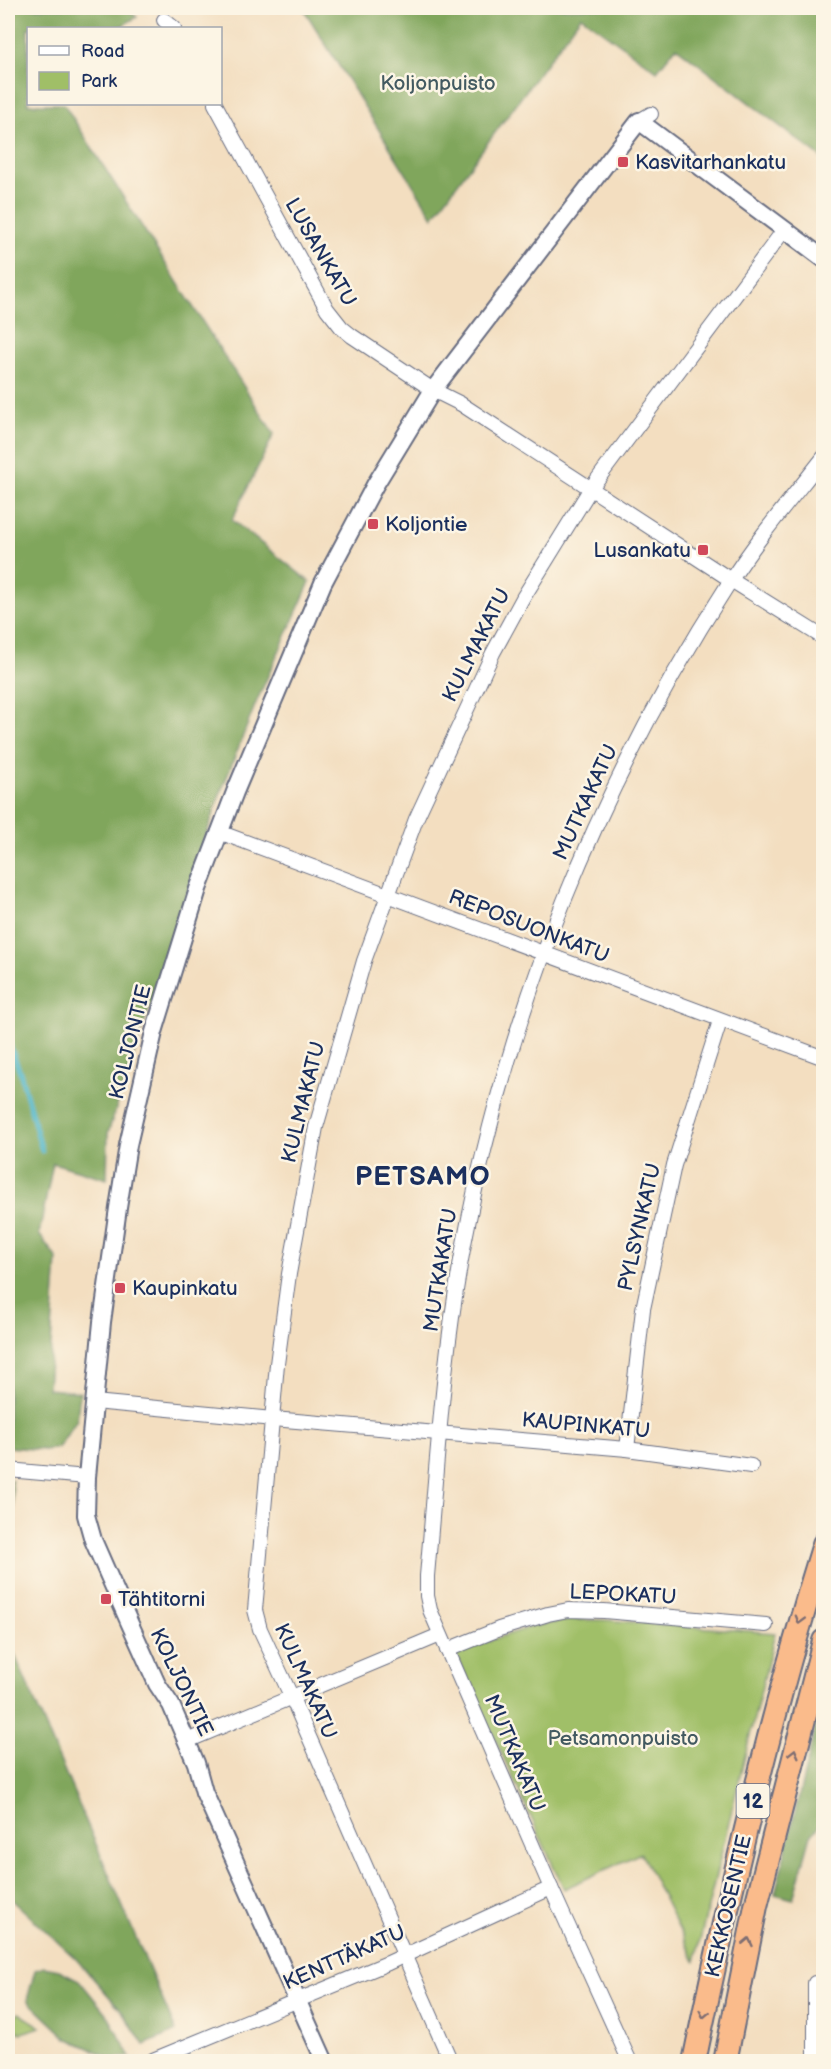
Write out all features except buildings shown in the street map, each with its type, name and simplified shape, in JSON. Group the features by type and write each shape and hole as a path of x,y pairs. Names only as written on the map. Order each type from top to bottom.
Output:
{"highway":[{"name":"KEKKOSENTIE","path":"694,2061 720,1936 767,1742 824,1544"},
{"name":"KEKKOSENTIE","path":"725,2061 756,1906 824,1641"}],"street":[{"name":"LUSANKATU","path":"216,105 327,309 352,336 433,390 461,404 824,638"},
{"name":"KOLJONTIE","path":"325,2061 204,1792 187,1741 139,1644 90,1532 85,1507 102,1322 118,1208 154,1032 178,951 219,832 262,723 323,583 375,485 433,390 645,117 784,230"},
{"path":"784,230 824,259"},
{"name":"KULMAKATU","path":"451,2061 260,1629 255,1610 289,1274 316,1127 364,961 417,816 492,653 591,488 784,230"},
{"name":"MUTKAKATU","path":"630,2061 440,1635 427,1596 451,1330 464,1243 488,1132 518,1026 569,883 626,762 697,634 731,580 824,457"},
{"name":"REPOSUONKATU","path":"219,832 824,1058"},
{"name":"PYLSYNKATU","path":"627,1449 643,1309 674,1163 720,1021"},
{"name":"KAUPINKATU","path":"94,1402 627,1449 751,1466"},
{"path":"8,1470 87,1477"},
{"name":"LEPOKATU","path":"447,1650 499,1629 548,1614 568,1611 604,1611 766,1625"},
{"path":"187,1741 440,1635"},
{"name":"KENTTÄKATU","path":"153,2060 388,1963 403,1954 551,1888"},
{"path":"815,2061 815,1983 824,1983"}],"green space":[{"path":"8,8 124,8 137,17 120,27 27,27 27,105 65,105 274,434 232,520 310,582 256,703 219,797 108,1133 107,1179 53,1163 39,1234 57,1259 48,1389 80,1392 77,1420 58,1448 45,1450 8,1447"},
{"name":"Koljonpuisto","path":"303,8 823,8 823,159 676,47 657,71 581,16 433,217"},
{"path":"8,1480 12,1480 15,1529 8,1535"},
{"name":"Petsamonpuisto","path":"569,1620 605,1620 775,1633 695,1961 641,1853 564,1889 455,1652 531,1627"},
{"path":"8,1639 176,2031 144,2045 122,2011 76,1959 8,1896"},
{"path":"823,1697 823,1821 811,1835 793,1899 775,1894"},
{"path":"44,1967 59,1970 79,1980 108,2016 131,2057 111,2058 67,2038 27,2000 35,1970"},
{"path":"19,2013 41,2027 21,2033 20,2031 8,2038 8,2022"}],"waterway":[{"path":"8,1041 20,1072 42,1151"}],"place":[{"name":"Kasvitarhankatu","path":"623,162"},
{"name":"Koljontie","path":"373,524"},
{"name":"Lusankatu","path":"703,550"},
{"name":"Kaupinkatu","path":"120,1288"},
{"name":"Tähtitorni","path":"106,1599"}],"district":[{"name":"PETSAMO","path":"423,1176"}]}
